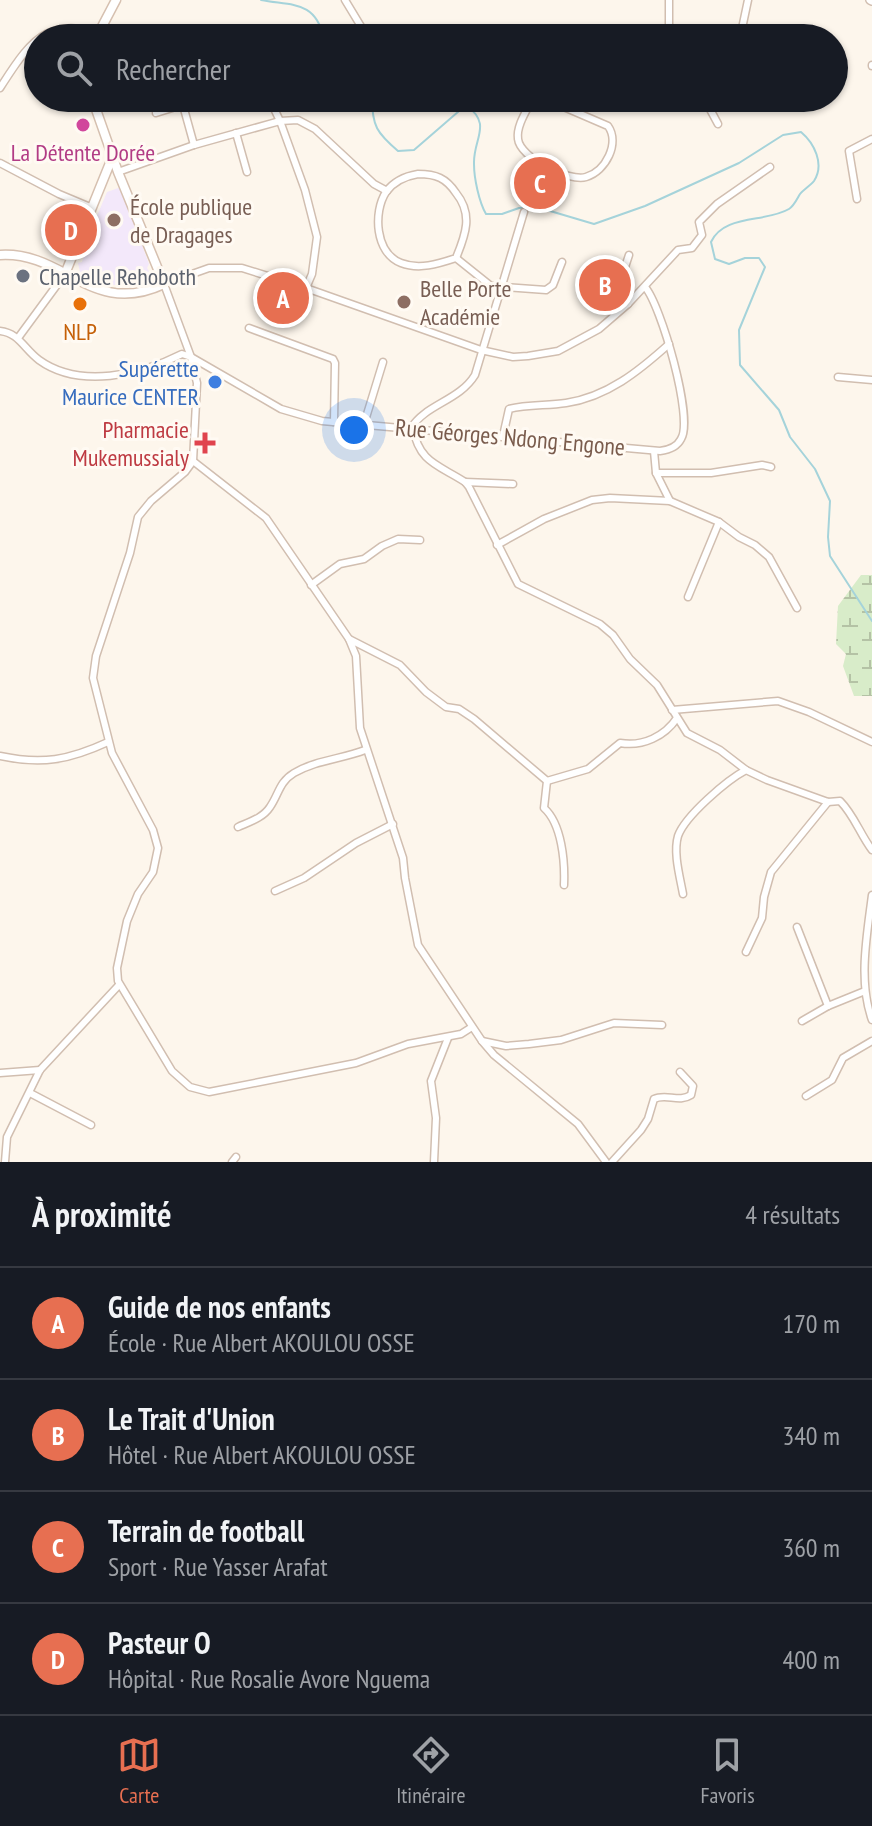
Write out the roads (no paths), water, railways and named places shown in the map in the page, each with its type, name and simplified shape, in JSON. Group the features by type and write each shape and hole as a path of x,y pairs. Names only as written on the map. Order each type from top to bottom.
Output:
{"main road":[{"path":"104,24 116,0"},
{"path":"0,255 29,256 98,290 120,294 140,292 164,284 112,158 97,112"},
{"path":"65,274 112,158"}],"street":[{"path":"345,0 360,24"},
{"path":"669,0 669,24"},
{"path":"743,24 748,0"},
{"path":"0,88 24,52"},
{"path":"185,112 194,145"},
{"path":"276,112 305,190 317,237 312,274 306,288"},
{"path":"527,112 518,133 518,141 525,154 541,165 579,178 595,172 608,158 612,148 608,126 576,112"},
{"path":"712,112 718,124"},
{"path":"118,172 194,145 290,119 306,122 374,184 387,191"},
{"path":"236,133 247,172"},
{"path":"857,199 849,151 872,139"},
{"path":"0,163 90,207"},
{"path":"472,1027 448,1038 408,1044 356,1063 227,1090 202,1091 190,1087 172,1071 119,985 117,968 127,921 138,894 153,872 158,848 153,830 108,742 94,685 94,665 130,553 136,524 146,506 185,472 193,461 198,391 191,357 164,284 209,268 233,267 306,288 481,350 513,357 558,351 599,329 628,304 678,250 692,248 702,235 699,222 710,210 770,167"},
{"path":"418,174 442,178 451,186 466,205 467,217 463,242 456,258 418,267 398,263 383,247 378,227 378,208 387,191 406,176 418,174"},
{"path":"513,484 465,482 424,457 412,428 417,419 464,390 475,375 524,212"},
{"path":"628,304 622,276 629,255"},
{"path":"456,258 482,280 500,288 546,290 553,285 562,262"},
{"path":"18,338 65,274"},
{"name":"Rue Géorges Ndong Engone","path":"191,357 281,409 299,416 334,422 654,451 673,447 683,438 684,432 680,388 669,344 652,296 645,287"},
{"path":"249,328 333,359 334,422"},
{"path":"0,331 10,332 30,353 46,364 77,374 132,373 182,354 191,357"},
{"path":"503,436 509,409 566,403 597,394 637,373 669,344"},
{"path":"364,424 383,362"},
{"path":"838,377 872,380"},
{"path":"654,451 656,473 670,501"},
{"path":"193,461 266,518 349,639 356,656 358,717 365,750 403,858 418,945 494,1055 578,1124 604,1161"},
{"path":"656,473 711,473 762,465 771,467"},
{"path":"465,482 518,584 600,624 657,685 687,733 767,780 828,802 840,801 872,850"},
{"path":"497,545 544,519 592,500 670,501 719,522 755,545 769,557 797,608"},
{"path":"688,597 719,522"},
{"path":"311,585 340,564 364,559 398,539 420,540"},
{"path":"349,639 400,665 426,692 446,707 459,709 474,719 547,781"},
{"path":"672,710 778,701 872,742"},
{"path":"547,781 588,769 620,743 631,745 662,736 677,718"},
{"path":"0,756 30,762 49,761 108,742"},
{"path":"238,827 267,811 281,783 294,773 365,750"},
{"path":"683,894 677,847 679,835 703,804 746,770"},
{"path":"547,781 544,808 553,821 559,841 564,885"},
{"path":"746,952 762,918 771,872 828,802"},
{"path":"275,891 304,878 331,858 393,824"},
{"path":"872,895 866,938 865,991 872,1020"},
{"path":"797,927 828,1006"},
{"path":"5,1162 7,1137 40,1070 119,985"},
{"path":"802,1021 865,991"},
{"path":"482,1041 506,1046 529,1044 561,1040 614,1023 662,1025"},
{"path":"434,1162 436,1118 431,1081 448,1038"},
{"path":"806,1096 832,1080 843,1058 872,1041"},
{"path":"0,1073 40,1070"},
{"path":"612,1162 641,1130 654,1099 661,1096 685,1099 691,1095 693,1086 680,1072"},
{"path":"30,1093 91,1125"}],"waterway":[{"path":"261,0 301,7 319,24"},
{"path":"373,112 377,128 398,151 414,150 458,112"},
{"path":"474,112 480,126 474,155 475,176 486,214 540,208 594,224 645,206 739,163 783,135 801,132 806,137 816,154 817,174 792,206 779,213 725,227 711,242 715,259 729,264 745,258 759,258 765,267 739,330 740,365 779,410 790,437 815,469 830,501 830,556 872,621"}],"place":[{"name":"La Détente Dorée","path":"83,125"},
{"name":"Terrain de football","path":"540,183"},
{"name":"École publique de Dragages","path":"114,220"},
{"name":"Pasteur O","path":"71,230"},
{"name":"Chapelle Rehoboth","path":"23,276"},
{"name":"Le Trait d'Union","path":"605,285"},
{"name":"Guide de nos enfants","path":"283,298"},
{"name":"Belle Porte Académie","path":"404,302"},
{"name":"NLP","path":"80,304"},
{"name":"Supérette Maurice CENTER","path":"215,382"},
{"name":"Pharmacie Mukemussialy","path":"205,443"}]}
